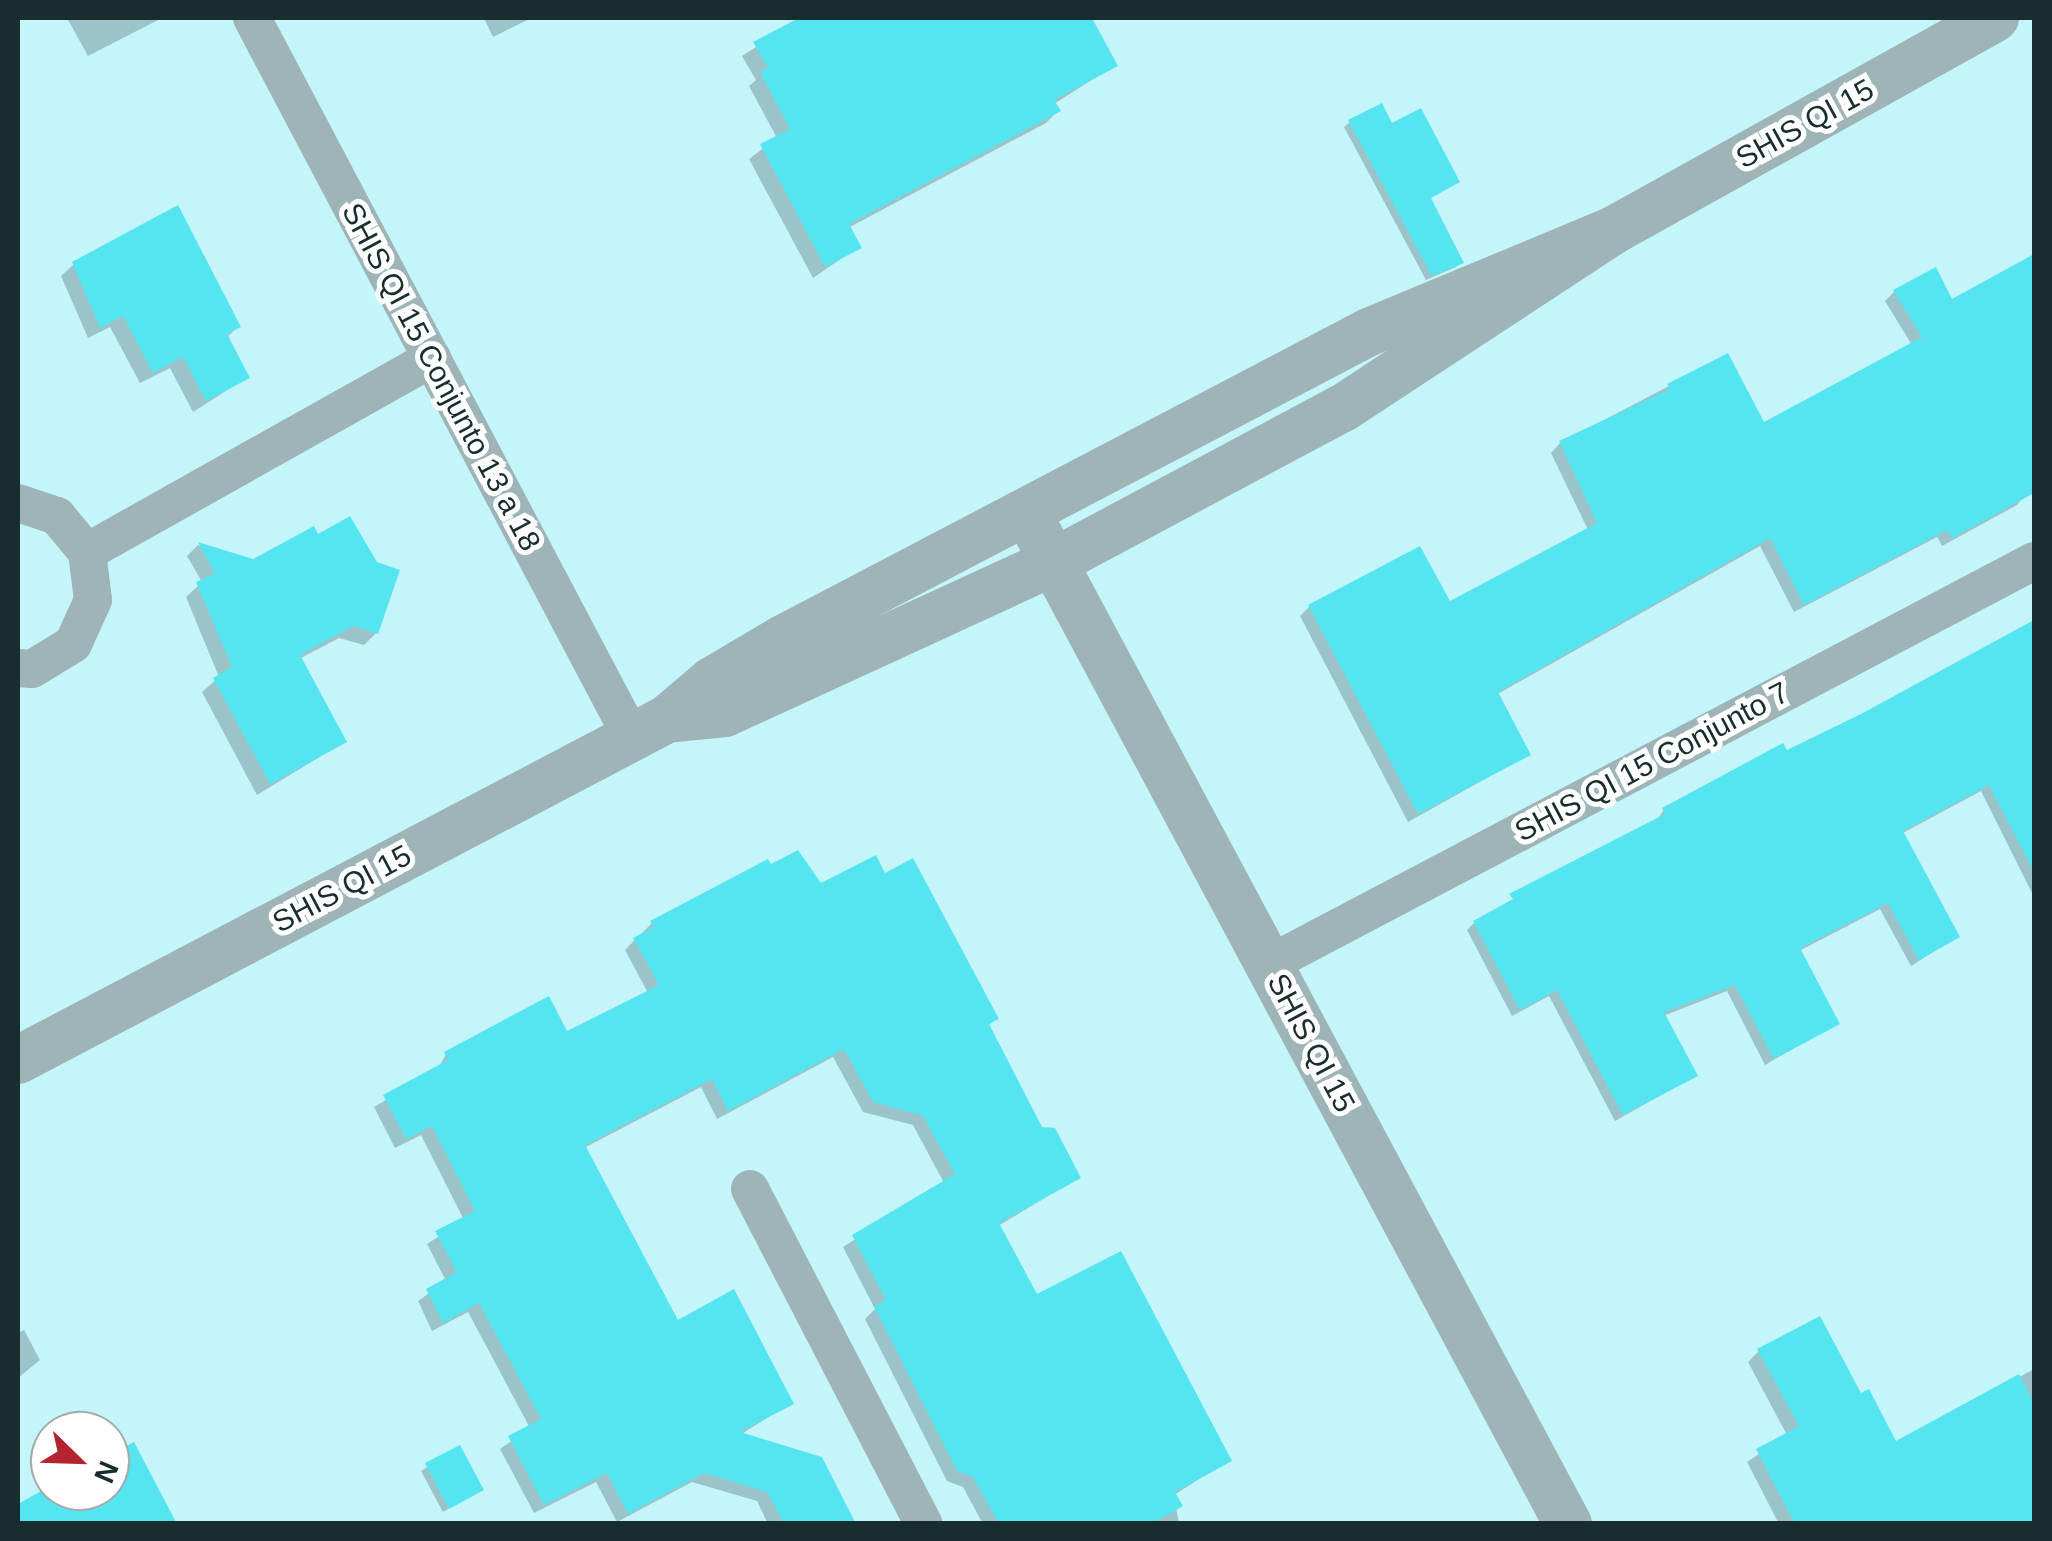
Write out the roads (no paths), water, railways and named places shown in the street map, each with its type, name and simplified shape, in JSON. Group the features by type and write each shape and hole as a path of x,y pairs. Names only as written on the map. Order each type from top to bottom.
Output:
{"street":[{"name":"SHIS QI 15 Conjunto 13 a 18","path":"252,18 432,358 649,728"},
{"name":"SHIS QI 15","path":"649,728 725,712 1054,562 1343,408 1614,230 1995,18"},
{"name":"SHIS QI 15","path":"18,1060 649,728 712,682 783,639 1370,332 1614,230"},
{"path":"87,552 432,358"},
{"path":"18,503 57,516 87,552 93,600 73,644 32,668 18,668"},
{"name":"SHIS QI 15","path":"1026,513 1568,1524"},
{"name":"SHIS QI 15 Conjunto 7","path":"1269,964 2034,561"},
{"path":"750,1189 924,1524"}]}
